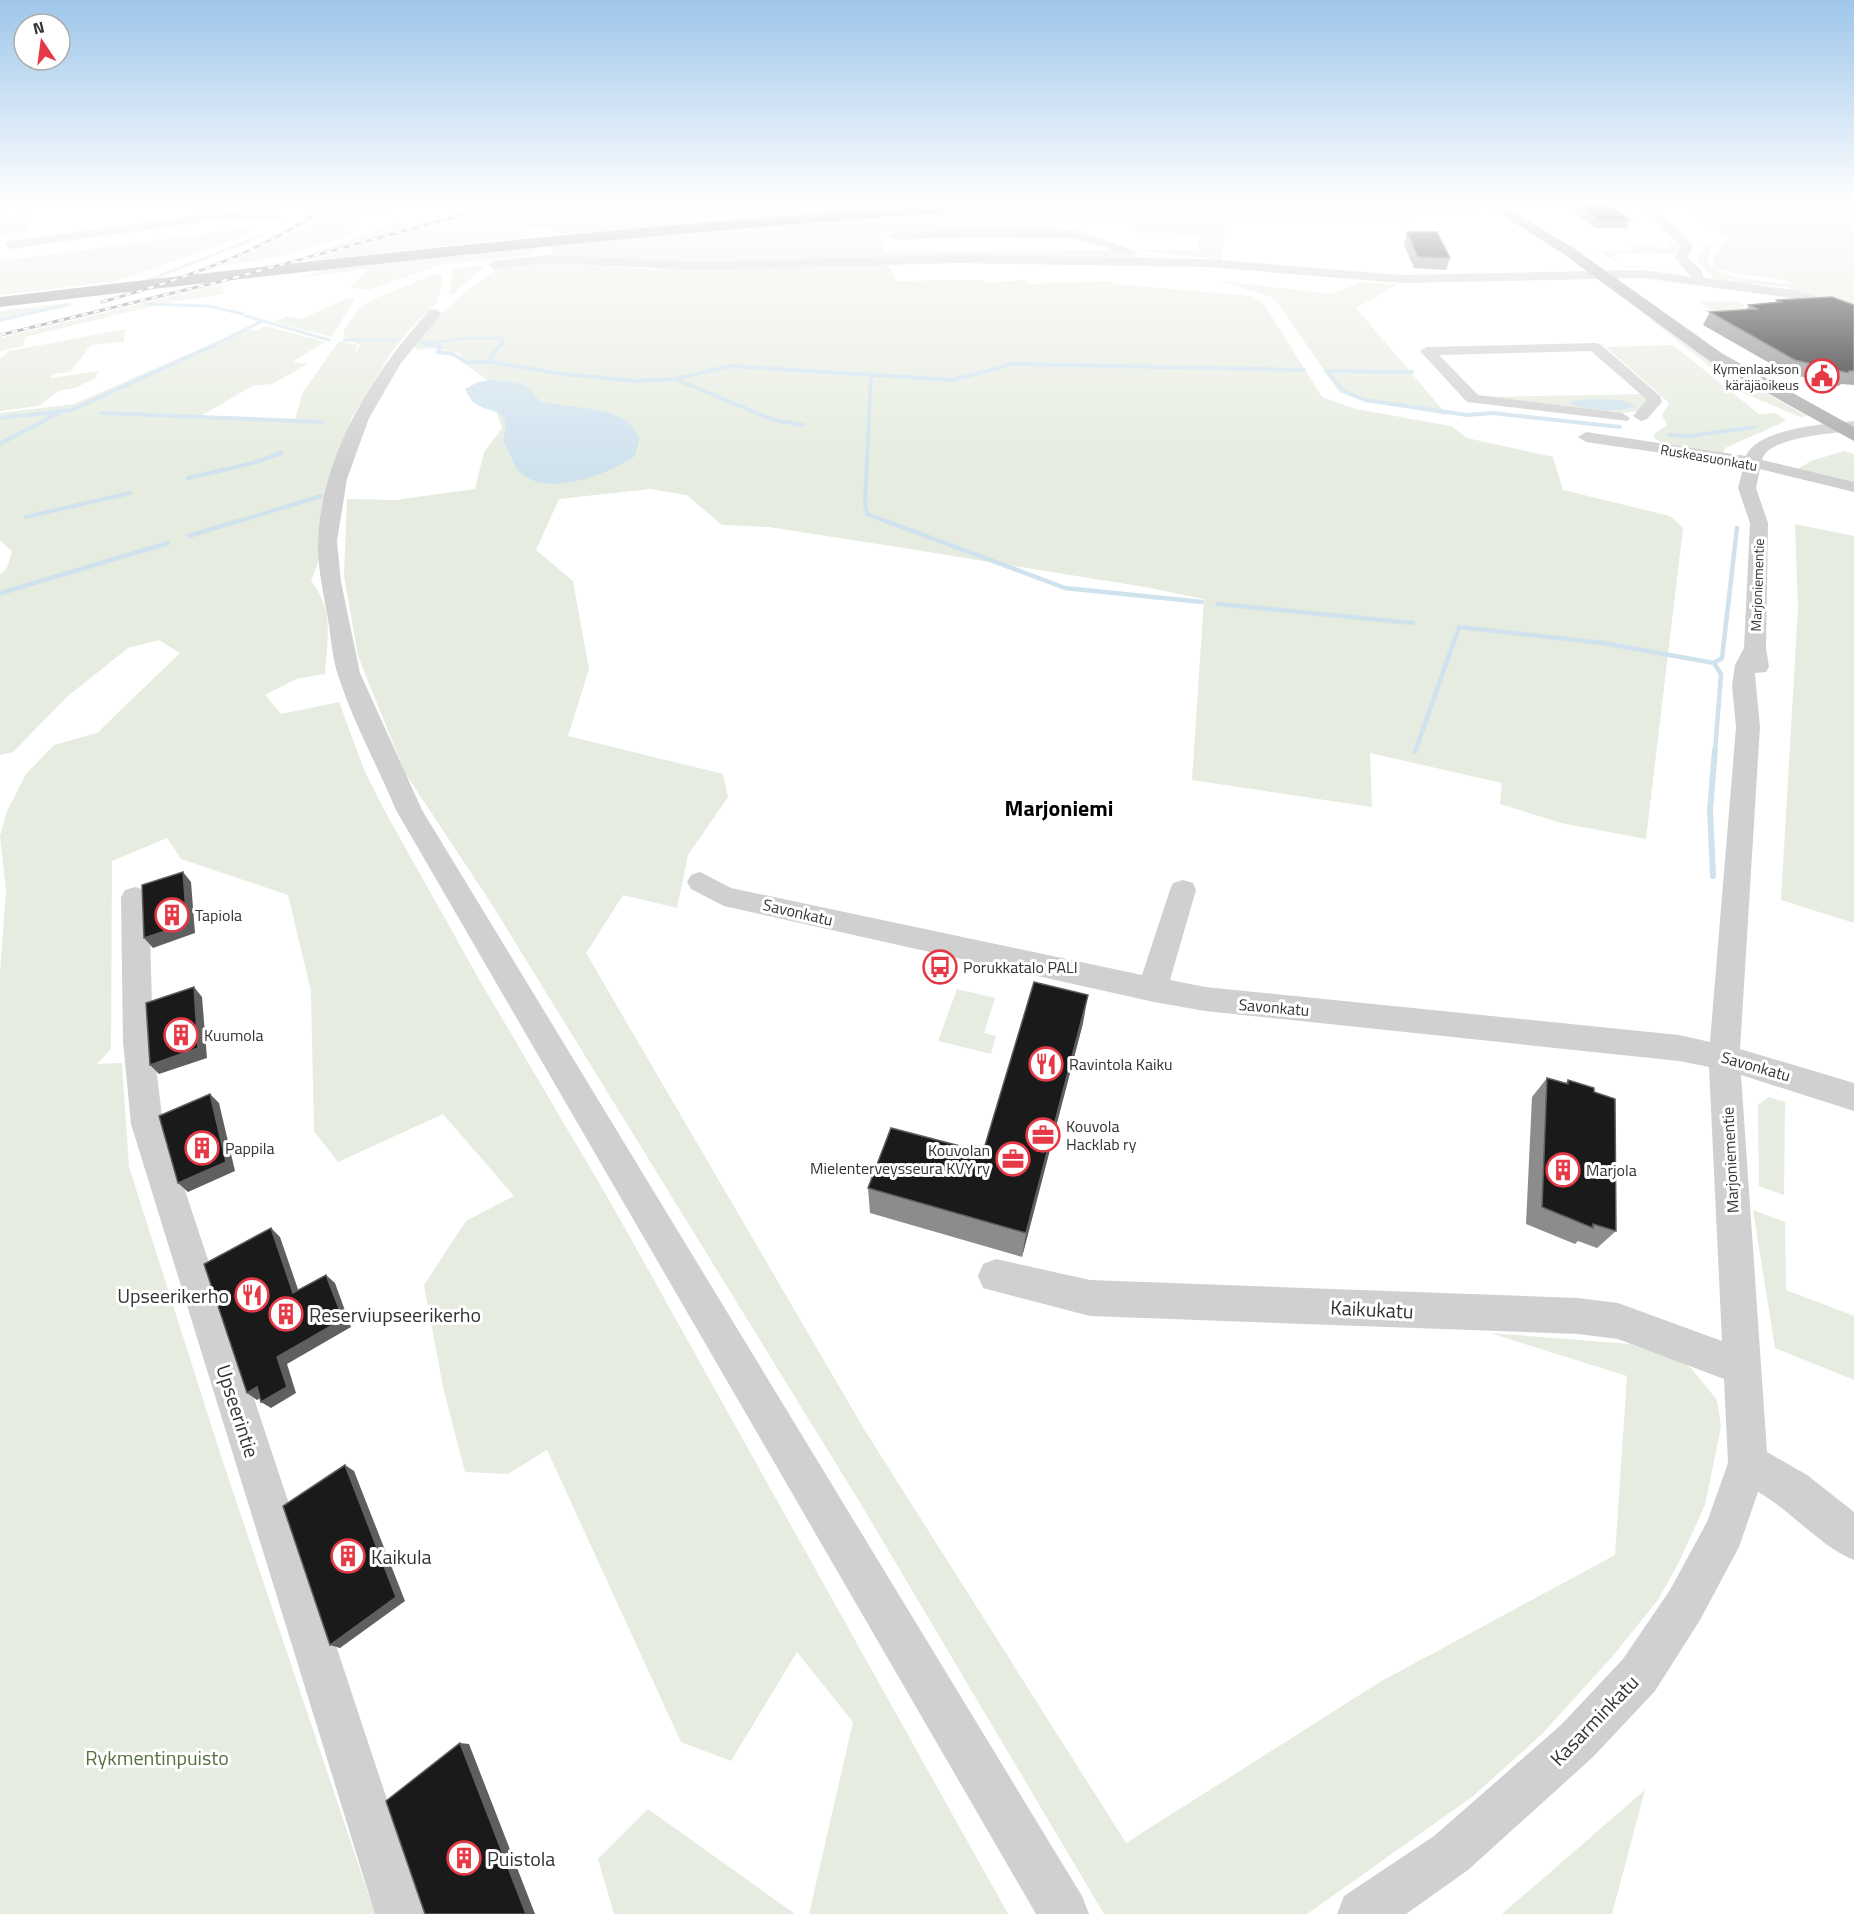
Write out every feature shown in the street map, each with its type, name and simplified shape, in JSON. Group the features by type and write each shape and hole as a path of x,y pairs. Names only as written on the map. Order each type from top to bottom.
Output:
{"highway":[{"path":"0,302 65,294"}],"main road":[{"path":"1641,294 1851,430"}],"street":[{"path":"1794,294 1853,311"},
{"path":"435,313 404,349 380,384 348,453 331,507 328,542 330,576 351,680 409,810 1064,1914"},
{"path":"1640,422 1654,402 1652,396 1595,348 1427,351 1473,399 1622,418 1629,415 1640,422 1647,446"},
{"path":"1751,466 1758,449 1788,435 1851,430"},
{"name":"Marjoniementie","path":"1759,523 1763,516 1764,481 1776,471 1774,457 1785,448 1807,440 1851,430"},
{"name":"Ruskeasuonkatu","path":"1586,437 1647,446 1854,487"},
{"name":"Marjoniementie","path":"1748,1463 1724,1056 1748,727 1757,708 1759,690 1755,648 1759,523 1747,488 1751,466"},
{"name":"Savonkatu","path":"700,882 724,896 1154,990 1232,1003 1451,1023 1679,1048 1724,1056 1780,1071 1854,1097"},
{"path":"1154,990 1183,890"},
{"name":"Upseerintie","path":"135,897 138,1042 147,1124 400,1914"},
{"name":"Kaikukatu","path":"996,1276 1090,1298 1578,1316 1618,1321 1742,1367"},
{"path":"1748,1463 1793,1489 1854,1539"},
{"name":"Kasarminkatu","path":"1362,1914 1459,1845 1577,1741 1639,1675 1685,1605 1724,1532 1748,1463"}],"green space":[{"path":"180,294 222,294 170,302 25,337 23,346 0,351 0,338"},
{"name":"Rykmentinpuisto","path":"385,294 439,294 437,303 409,330 391,353 351,419 320,557 311,581 319,592 327,614 325,674 296,679 265,695 281,714 339,702 365,772 387,815 480,981 612,1205 1008,1914 809,1914 853,1722 797,1652 731,1761 681,1742 547,1450 508,1474 465,1472 443,1387 424,1285 466,1221 514,1196 443,1114 338,1162 314,1131 311,991 288,895 181,859 167,838 112,861 111,1049 97,1064 122,1063 129,1167 221,1456 375,1914 0,1914 0,972 6,891 0,836 7,811 26,774 54,745 97,733 180,653 159,640 128,648 68,696 13,752 0,755 0,575 7,568 12,551 0,540 0,413 74,404 246,329 255,331 266,326 325,342 292,362 308,364 272,384 252,386 201,416 295,419 303,392 339,341 358,345 352,358 360,345 345,339 343,332 360,307"},
{"path":"464,294 1252,296 1264,304 1322,397 1356,409 1451,426 1467,438 1553,457 1563,490 1670,516 1683,528 1646,839 1561,823 1500,804 1502,783 1370,753 1372,807 1192,780 1204,599 1145,587 769,527 722,525 687,495 650,489 559,499 536,550 573,581 589,669 568,736 723,774 728,797 688,855 677,908 623,895 586,953 864,1429 1126,1843 1380,1682 1615,1555 1627,1376 1490,1333 1630,1344 1676,1359 1691,1368 1717,1400 1721,1427 1705,1505 1679,1562 1658,1600 1611,1658 1542,1734 1472,1797 1307,1914 1104,1914 859,1501 491,903 405,773 358,656 344,576 347,499 395,500 475,489 484,452 502,428 486,379 466,365 459,353 433,348 417,350 413,345"},
{"path":"1263,294 1380,294 1356,308 1447,415 1363,401 1339,392 1277,302"},
{"path":"1804,294 1818,294 1829,299"},
{"path":"1820,294 1854,294 1854,306"},
{"path":"348,298 355,299 331,337 274,322 286,316 301,319"},
{"path":"1700,301 1740,302 1748,312 1708,313 1703,310 1709,309"},
{"path":"73,304 0,322 0,311"},
{"path":"1636,308 1749,384 1807,416 1800,417 1743,393"},
{"path":"126,329 123,342 91,345 70,372 53,374 50,378 99,371 95,378 75,388 58,391 39,406 0,411 0,359 9,351"},
{"path":"1673,345 1759,414 1776,413 1786,421 1725,448 1722,455 1667,445 1655,439 1654,434 1667,425 1662,415 1669,403 1606,347"},
{"path":"1644,394 1648,399 1638,411 1616,414 1481,397","holes":["1586,399 1610,401 1628,409 1587,408 1568,402"]},
{"path":"1844,451 1854,454 1854,482 1796,470 1811,461"},
{"path":"1795,524 1854,536 1854,923 1781,900 1798,608"},
{"path":"957,989 995,998 984,1033 996,1036 991,1054 938,1041"},
{"path":"1769,1097 1785,1102 1784,1195 1759,1186 1758,1105"},
{"path":"1753,1210 1785,1222 1786,1290 1854,1316 1854,1380 1775,1348"},
{"path":"1645,1790 1612,1914 1502,1914"},
{"path":"648,1809 795,1914 614,1914 598,1859"}],"water":[{"path":"493,380 525,385 539,401 616,415 631,425 640,438 635,456 596,475 566,483 537,482 525,476 517,469 503,442 505,422 503,416 473,402 465,389 478,382"},
{"path":"1586,399 1622,400 1636,406 1621,410 1601,410 1568,402"}],"building":[{"path":"1832,297 1854,305 1854,371 1848,373 1795,360 1710,312 1757,309 1749,305 1781,302 1777,300"},
{"name":"Tapiola","path":"183,872 187,924 144,938 142,885"},
{"path":"1034,982 1088,995 1026,1233 868,1188 891,1128 983,1152"},
{"name":"Kuumola","path":"194,987 198,1048 150,1065 146,1003"},
{"name":"Marjola","path":"1547,1078 1568,1084 1568,1080 1594,1088 1594,1092 1615,1099 1616,1231 1593,1224 1593,1228 1542,1207"},
{"name":"Pappila","path":"210,1094 226,1162 178,1183 159,1116"},
{"name":"Reserviupseerikerho","path":"271,1228 293,1293 326,1275 343,1319 277,1357 287,1387 261,1402 257,1387 247,1393 204,1264"},
{"name":"Kaikula","path":"345,1465 396,1597 330,1645 283,1506"},
{"name":"Puistola","path":"460,1743 526,1914 425,1914 386,1801"}],"waterway":[{"path":"146,304 208,306 243,314"},
{"path":"0,320 68,305"},
{"path":"246,316 329,340"},
{"path":"216,344 262,321"},
{"path":"433,343 467,338 502,338 502,343"},
{"path":"344,340 395,340"},
{"path":"0,418 72,410 219,343"},
{"path":"425,343 433,343"},
{"path":"426,344 433,343"},
{"path":"490,362 491,356 502,343"},
{"path":"426,344 440,345 438,352 453,354 466,362 490,362"},
{"path":"490,362 563,374 636,381 675,379"},
{"path":"871,375 953,380 1012,364 1304,370"},
{"path":"675,379 731,366 871,375"},
{"path":"1412,372 1326,371 1344,391 1365,400 1467,415 1493,413 1620,427"},
{"path":"871,375 865,504 867,514 890,523"},
{"path":"675,379 774,420 803,425"},
{"path":"0,444 58,413"},
{"path":"101,413 322,422"},
{"path":"1669,435 1690,436 1755,427"},
{"path":"188,478 253,463 281,453"},
{"path":"26,517 130,493"},
{"path":"233,523 321,496"},
{"path":"189,536 238,521"},
{"path":"886,521 1065,588 1202,602"},
{"path":"1714,663 1722,658 1737,528"},
{"path":"1,593 168,543"},
{"path":"1218,604 1413,623"},
{"path":"1415,752 1459,627 1603,643 1714,663"},
{"path":"1714,663 1721,674 1715,752"},
{"path":"1713,876 1710,810 1715,750"}],"railway":[{"path":"102,302 128,294"},
{"path":"0,335 167,294"}],"place":[{"name":"Kymenlaakson käräjäoikeus","path":"1822,376"},
{"name":"Tapiola","path":"172,915"},
{"name":"Porukkatalo PALI","path":"940,967"},
{"name":"Kuumola","path":"181,1035"},
{"name":"Ravintola Kaiku","path":"1046,1064"},
{"name":"Kouvola Hacklab ry","path":"1043,1135"},
{"name":"Pappila","path":"202,1148"},
{"name":"Kouvolan Mielenterveysseura KVY ry","path":"1013,1159"},
{"name":"Marjola","path":"1563,1170"},
{"name":"Upseerikerho","path":"252,1295"},
{"name":"Reserviupseerikerho","path":"286,1314"},
{"name":"Kaikula","path":"348,1556"},
{"name":"Puistola","path":"464,1858"}],"district":[{"name":"Marjoniemi","path":"1059,808"}]}
